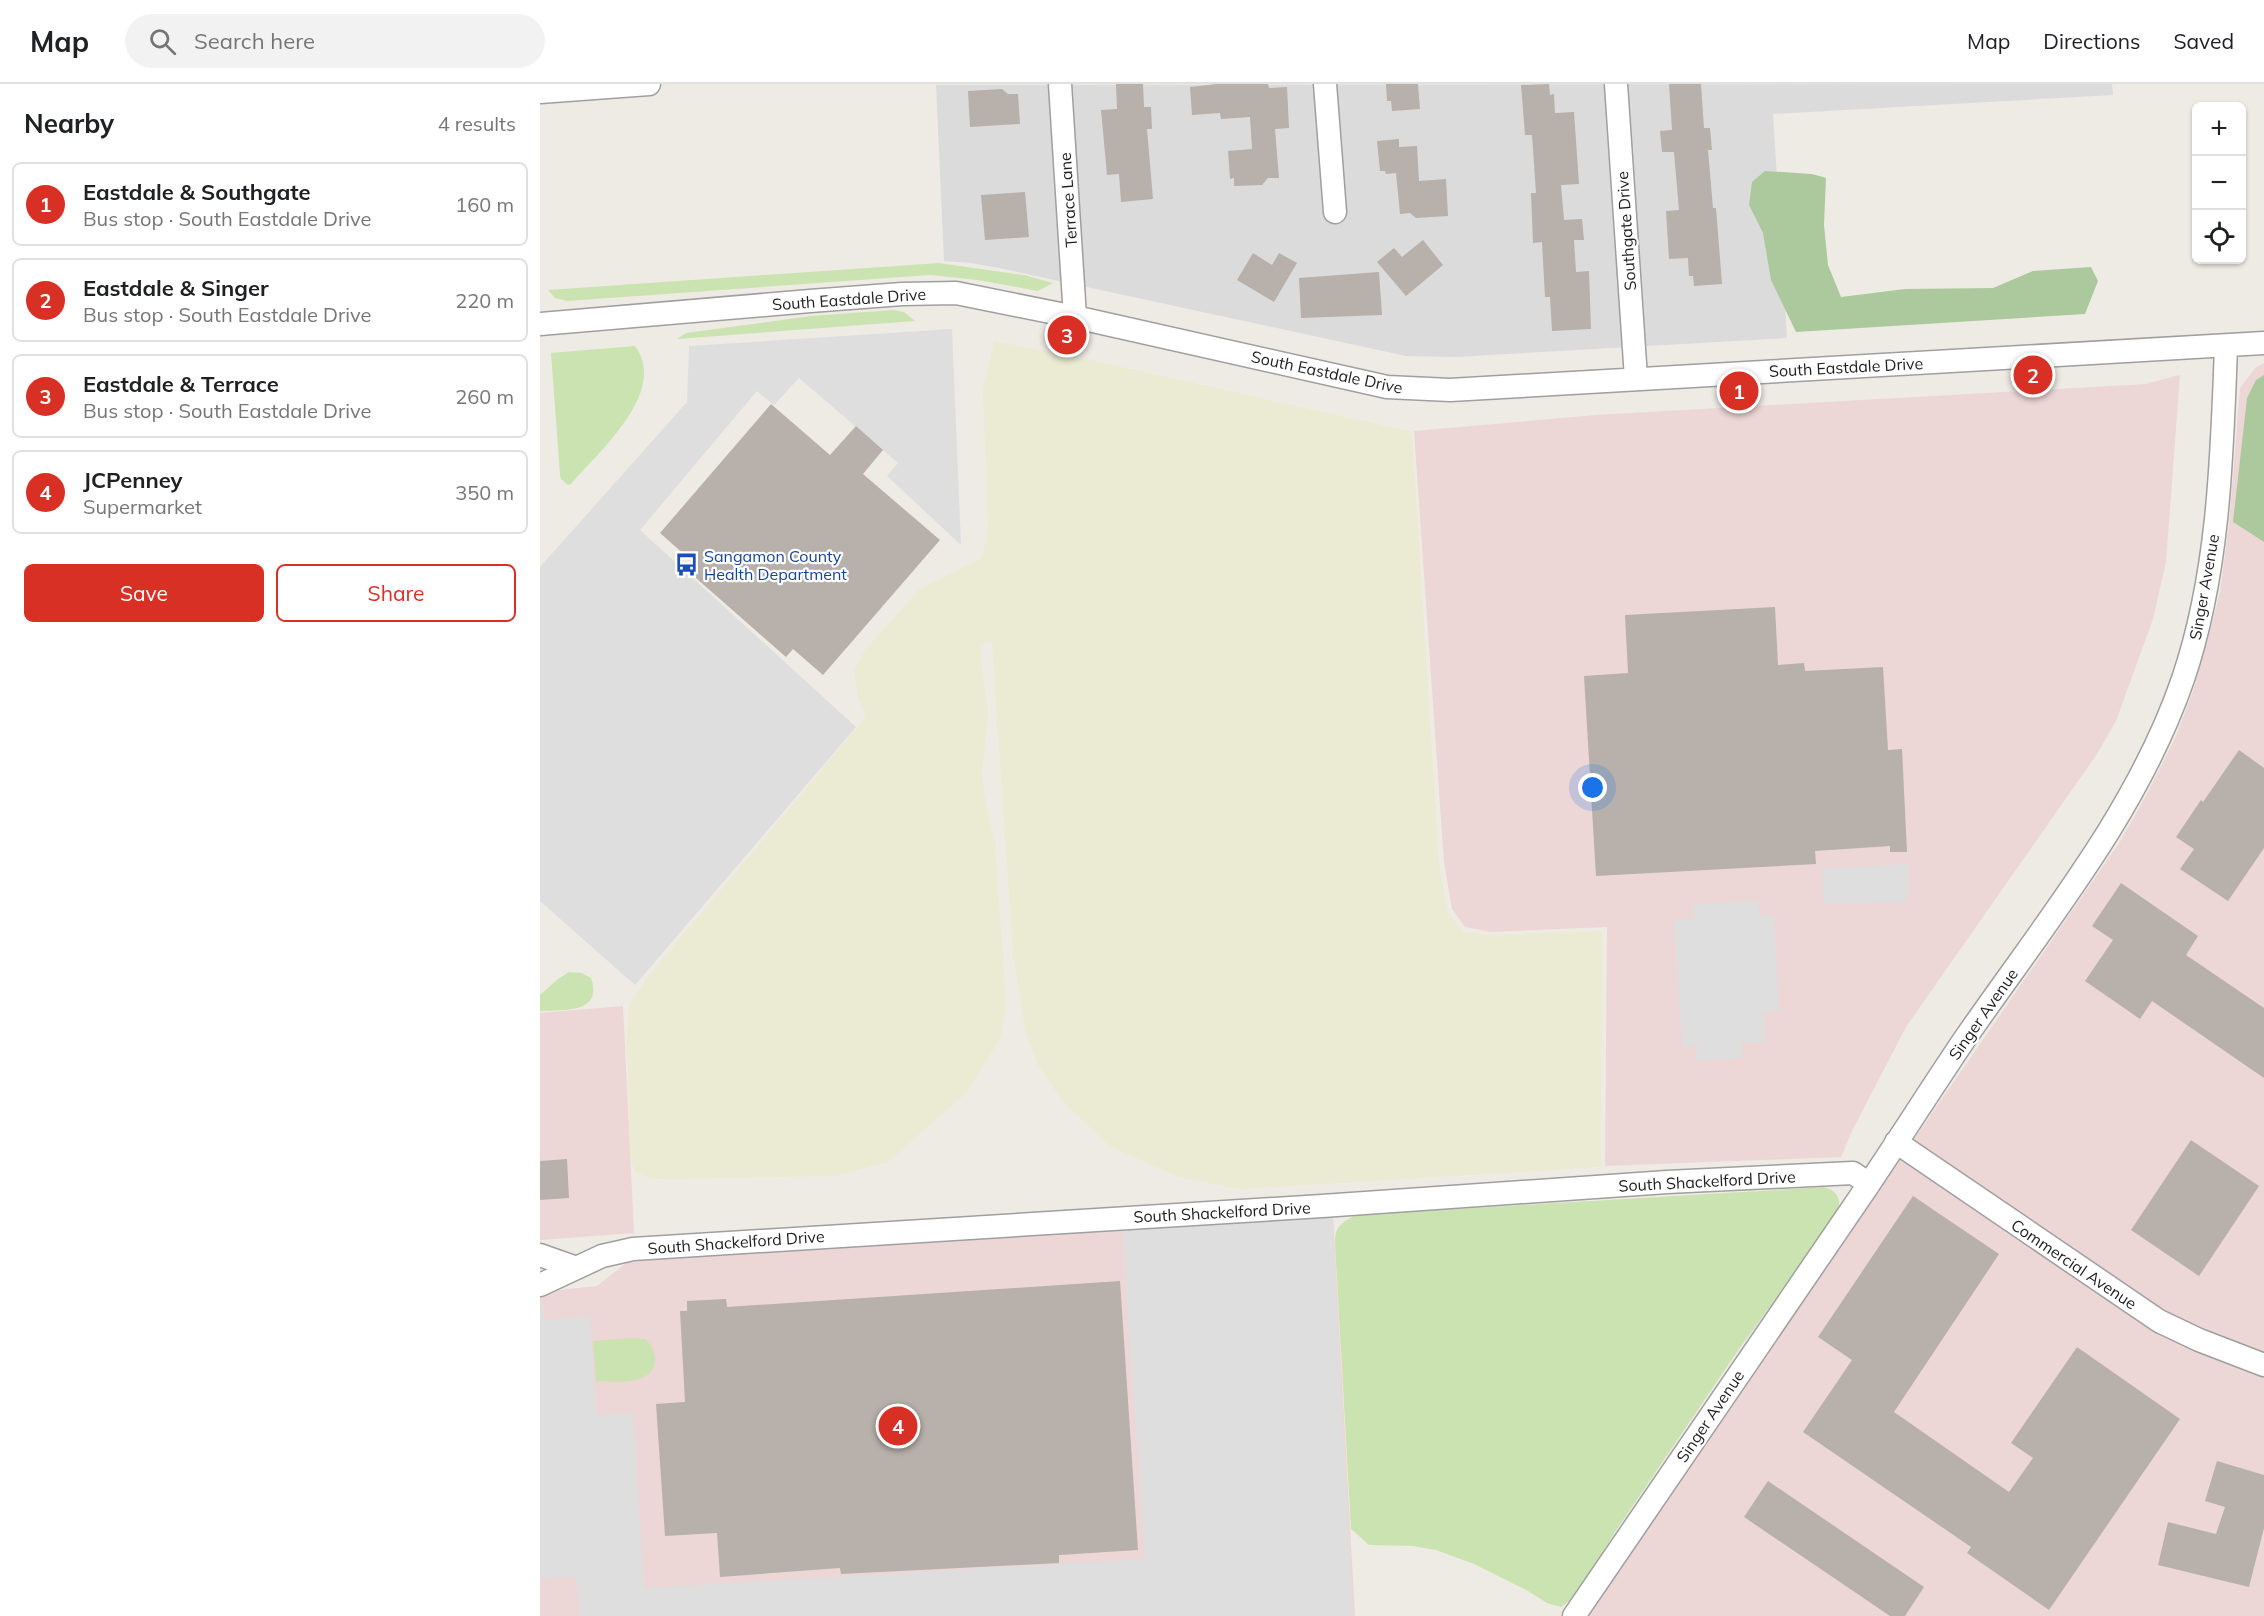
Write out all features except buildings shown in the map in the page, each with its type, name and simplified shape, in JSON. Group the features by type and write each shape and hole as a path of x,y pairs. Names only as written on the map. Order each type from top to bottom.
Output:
{"street":[{"path":"540,92 649,84"},
{"name":"Terrace Lane","path":"1060,84 1075,317"},
{"path":"1326,84 1335,212"},
{"name":"Southgate Drive","path":"1616,84 1636,378"},
{"name":"South Eastdale Drive","path":"540,324 656,313 956,293 1075,317 1387,387 1450,390 2264,343"},
{"name":"Singer Avenue","path":"1574,1616 2115,822 2141,777 2161,736 2181,685 2199,627 2212,559 2226,346"},
{"name":"Commercial Avenue","path":"1896,1142 2159,1321 2264,1365"},
{"name":"South Shackelford Drive","path":"540,1285 574,1267 617,1251 711,1243 1322,1206 1667,1182 1853,1173 1869,1184"},
{"path":"540,1255 574,1267"}],"shaded area":[{"path":"2112,84 2113,95 1773,114 1787,338 1456,357 1406,356 999,268 944,261 936,85"},
{"path":"952,329 961,545 887,476 898,463 799,378 774,405 757,391 640,530 856,727 635,985 540,901 540,567 687,402 689,346"},
{"path":"2264,363 2264,1616 1589,1616 1701,1447 2121,840 2148,792 2176,736 2193,691 2214,616 2220,592 2229,525 2240,388 2256,367"},
{"path":"2180,375 2166,562 2153,619 2116,721 2097,754 1906,1027 1841,1157 1605,1166 1607,927 1491,932 1465,927 1452,909 1444,862 1414,431 1596,415 2145,384"},
{"path":"1908,864 1909,894 1904,902 1824,904 1822,869"},
{"path":"1758,901 1759,916 1774,915 1779,1011 1763,1012 1765,1042 1741,1043 1742,1058 1697,1061 1696,1046 1682,1047 1674,920 1694,919 1694,904"},
{"path":"623,1006 634,1233 540,1240 540,1013"},
{"path":"1333,1213 1355,1616 540,1616 540,1292 597,1286 626,1263 677,1257"},
{"path":"1332,1216 1353,1616 579,1616 576,1577 540,1578 540,1301 542,1301 544,1320 590,1316 596,1415 633,1413 644,1588 1145,1559 1122,1229"}],"green space":[{"path":"1765,171 1812,174 1826,178 1824,225 1828,265 1841,297 1905,289 1993,288 2033,271 2091,267 2098,281 2085,314 1796,332 1771,280 1763,233 1749,205 1752,182"},
{"path":"939,263 1024,275 1053,283 1038,291 978,280 930,275 567,301 555,298 548,290"},
{"path":"894,310 904,312 915,321 677,339 686,333 811,316"},
{"path":"994,341 1091,360 1412,432 1439,863 1447,911 1463,932 1491,935 1602,931 1601,1167 1241,1189 1178,1177 1110,1146 1063,1102 1037,1063 1025,1030 1013,953 992,643 986,641 980,647 988,717 982,772 995,846 1006,1003 1001,1037 966,1093 888,1162 835,1176 653,1179 635,1172 630,1157 627,1033 630,1003 647,978 866,717 858,697 854,671 865,650 920,589 982,558 988,528 983,390"},
{"path":"635,346 643,364 643,382 637,401 612,438 568,485 560,475 551,353"},
{"path":"2264,375 2264,542 2233,522 2247,398 2256,380"},
{"path":"569,972 582,973 591,978 592,998 579,1008 540,1011 540,995"},
{"path":"1824,1187 1837,1195 1839,1211 1739,1349 1615,1532 1575,1597 1561,1607 1547,1603 1474,1564 1436,1550 1413,1546 1369,1545 1351,1529 1335,1244 1337,1229 1342,1223 1356,1215"},
{"path":"645,1339 651,1346 655,1358 653,1369 640,1379 632,1381 596,1381 593,1341"}],"place":[{"name":"Eastdale & Terrace","path":"1067,335"},
{"name":"Eastdale & Singer","path":"2033,375"},
{"name":"Eastdale & Southgate","path":"1739,391"},
{"name":"Sangamon County Health Department","path":"686,565"},
{"name":"JCPenney","path":"898,1426"}]}
